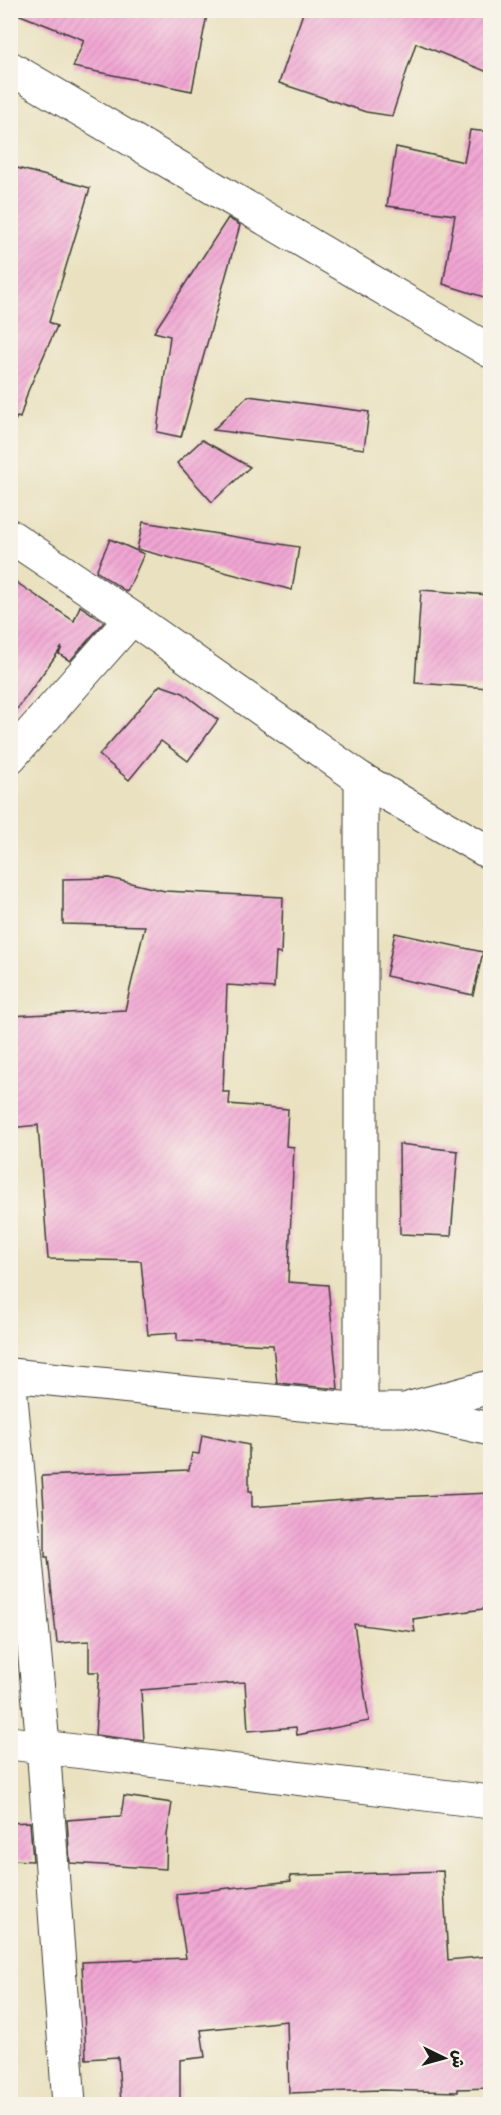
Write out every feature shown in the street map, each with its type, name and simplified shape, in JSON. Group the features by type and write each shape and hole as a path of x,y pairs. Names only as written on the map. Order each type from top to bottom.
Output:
{"street":[{"path":"10,68 490,351"},
{"path":"10,536 132,618 361,779 490,853"},
{"path":"10,757 132,618"},
{"path":"361,779 361,1410"},
{"path":"10,1375 361,1410 406,1410 490,1429"},
{"path":"10,1386 43,1745 69,2104"},
{"path":"406,1410 490,1387"},
{"path":"10,1743 43,1745 490,1802"}],"building":[{"path":"16,10 208,10 192,91 73,67 84,40 15,13"},
{"path":"304,10 490,10 490,73 416,43 392,116 366,112 279,83"},
{"path":"470,130 490,132 490,299 443,284 455,215 387,206 396,147 464,162"},
{"path":"10,166 90,188 49,322 57,326 28,391 20,418 17,417 10,431"},
{"path":"228,218 240,225 181,437 157,432 170,336 154,332"},
{"path":"248,396 369,412 364,449 213,430"},
{"path":"202,440 250,467 212,502 177,463"},
{"path":"143,522 299,547 292,590 137,549"},
{"path":"110,539 144,554 127,592 96,571"},
{"path":"10,578 74,621 80,606 104,622 70,661 59,654 62,647 10,719"},
{"path":"421,590 490,595 490,688 415,683"},
{"path":"160,685 183,693 218,720 188,761 161,741 129,780 99,755"},
{"path":"109,878 165,891 283,897 281,954 276,953 274,988 227,985 223,1092 230,1092 229,1104 288,1109 286,1146 294,1147 288,1282 328,1285 338,1389 277,1383 273,1345 177,1341 177,1333 148,1335 141,1261 48,1259 38,1125 10,1128 10,1016 125,1010 145,926 63,924 63,879"},
{"path":"395,933 483,952 473,995 386,976"},
{"path":"399,1144 458,1151 451,1236 400,1234"},
{"path":"202,1435 249,1445 249,1491 252,1491 252,1507 371,1498 490,1493 490,1608 413,1619 415,1632 354,1624 369,1721 297,1735 296,1727 248,1731 245,1682 141,1690 144,1741 95,1735 99,1672 89,1672 89,1641 57,1643 48,1557 45,1557 42,1476 189,1470 192,1453 199,1454"},
{"path":"124,1796 172,1803 167,1835 166,1869 70,1863 67,1820 121,1816"},
{"path":"30,1822 33,1861 10,1860 10,1823"},
{"path":"443,1871 448,1960 490,1956 490,2088 458,2089 458,2092 381,2090 289,2093 287,2021 201,2030 205,2057 180,2060 180,2104 121,2104 118,2057 86,2059 82,1962 186,1958 176,1894 291,1881 290,1876"}]}
